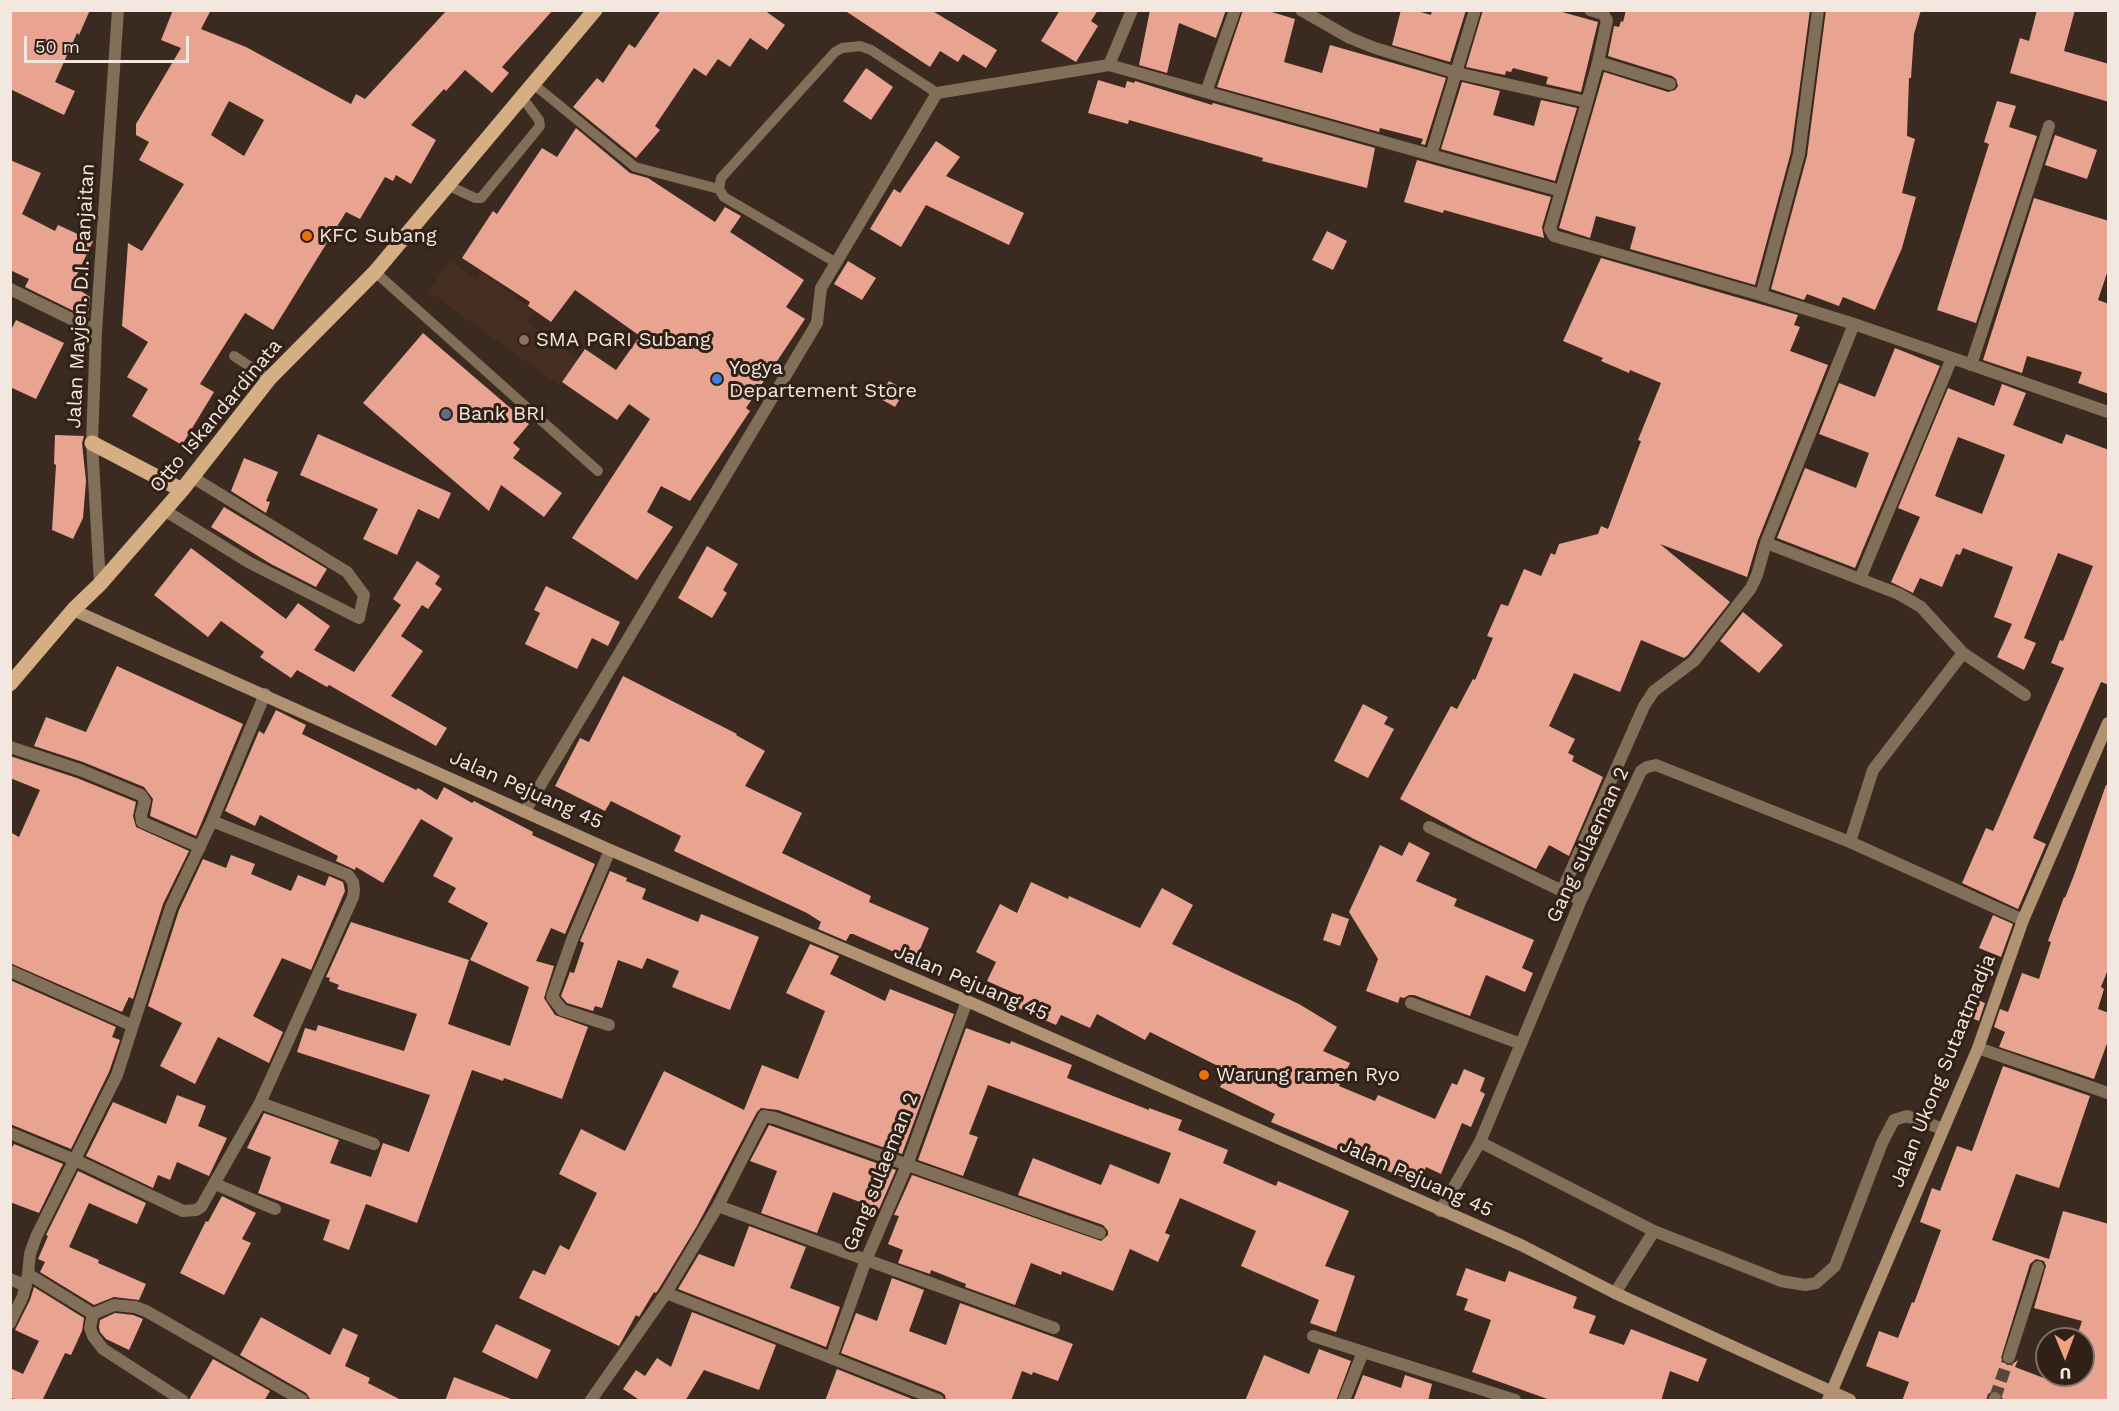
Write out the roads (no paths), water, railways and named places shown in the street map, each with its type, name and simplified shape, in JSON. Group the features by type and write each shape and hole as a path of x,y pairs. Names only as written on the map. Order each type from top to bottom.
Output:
{"main road":[{"name":"Otto Iskandardinata","path":"10,684 73,610 100,584 182,490 269,379 375,272 594,10"},
{"path":"92,443 182,490"}],"street":[{"name":"Jalan Mayjen. D.I. Panjaitan","path":"100,584 92,443 96,332 118,10"},
{"path":"1109,64 1132,10"},
{"path":"1206,92 1235,10"},
{"path":"1301,10 1358,41 1457,73 1587,102"},
{"path":"1431,155 1475,10"},
{"path":"1590,10 1603,14 1607,20 1598,62 1550,229 1554,236 1854,324 2109,412"},
{"path":"1761,295 1799,154 1818,10"},
{"path":"1598,62 1670,84"},
{"path":"525,811 817,323 820,288 937,93 1109,64 1561,192"},
{"path":"1971,365 2049,126"},
{"path":"10,289 96,332"},
{"path":"1562,891 1644,706 1654,691 1694,661 1743,599 1757,575 1766,543 1854,324"},
{"path":"1860,579 1952,357"},
{"path":"164,510 250,563 359,618 364,595 347,572 192,477"},
{"path":"1766,543 1899,594 1921,607 1963,652 2025,695"},
{"name":"Jalan Pejuang 45","path":"73,610 610,850 967,1001 1521,1245 1615,1293 1830,1396 1850,1401"},
{"path":"1850,842 1873,770 1963,652"},
{"path":"10,1323 27,1280 30,1254 36,1237 117,1076 131,1025 171,907 212,821 265,694"},
{"name":"Jalan Ukong Sutaatmadja","path":"1830,1396 1978,1048 2023,920 2109,723"},
{"path":"10,747 80,770 141,795 145,801 141,815 142,822 200,847"},
{"name":"Gang sulaeman 2","path":"1440,1210 1480,1142 1581,900 1641,771 1647,767 1656,765 1850,842 2023,920"},
{"path":"10,1133 75,1160 183,1211 201,1207 260,1102 353,897 353,882 348,875 212,821"},
{"path":"1429,827 1581,900"},
{"path":"609,1025 562,1010 552,997 572,940 610,850"},
{"path":"10,970 131,1025"},
{"name":"Gang sulaeman 2","path":"831,1358 866,1260 907,1165 967,1001"},
{"path":"1411,1003 1521,1044"},
{"path":"1978,1048 2109,1093"},
{"path":"260,1102 374,1144"},
{"path":"591,1401 666,1293 718,1206 764,1116 776,1118 1100,1233"},
{"path":"1480,1142 1654,1231 1781,1281 1805,1285 1816,1283 1834,1266 1882,1143 1894,1120 1907,1116 1942,1130"},
{"path":"215,1184 275,1209"},
{"path":"718,1206 1054,1328"},
{"path":"1615,1293 1654,1231"},
{"path":"2009,1357 2038,1267"},
{"path":"10,1279 27,1280 93,1314"},
{"path":"666,1293 938,1401"},
{"path":"93,1314 114,1305 135,1307 146,1311 302,1401"},
{"path":"93,1314 90,1328 103,1349 182,1401"},
{"path":"1313,1336 1515,1401"},
{"path":"1344,1401 1363,1352"}],"lane":[{"path":"836,261 724,197 719,189 721,178 842,48 860,46 871,50 937,93"},
{"path":"532,83 635,167 719,189"},
{"path":"447,185 475,198 481,198 540,126 539,120 521,96"},
{"path":"375,272 598,471"},
{"path":"234,356 269,379"}],"tunnel":[{"path":"1995,1398 2009,1357"}],"place":[{"name":"KFC Subang","path":"307,236"},
{"name":"SMA PGRI Subang","path":"524,340"},
{"name":"Yogya Departement Store","path":"717,379"},
{"name":"Bank BRI","path":"446,414"},
{"name":"Warung ramen Ryo","path":"1204,1075"}]}
